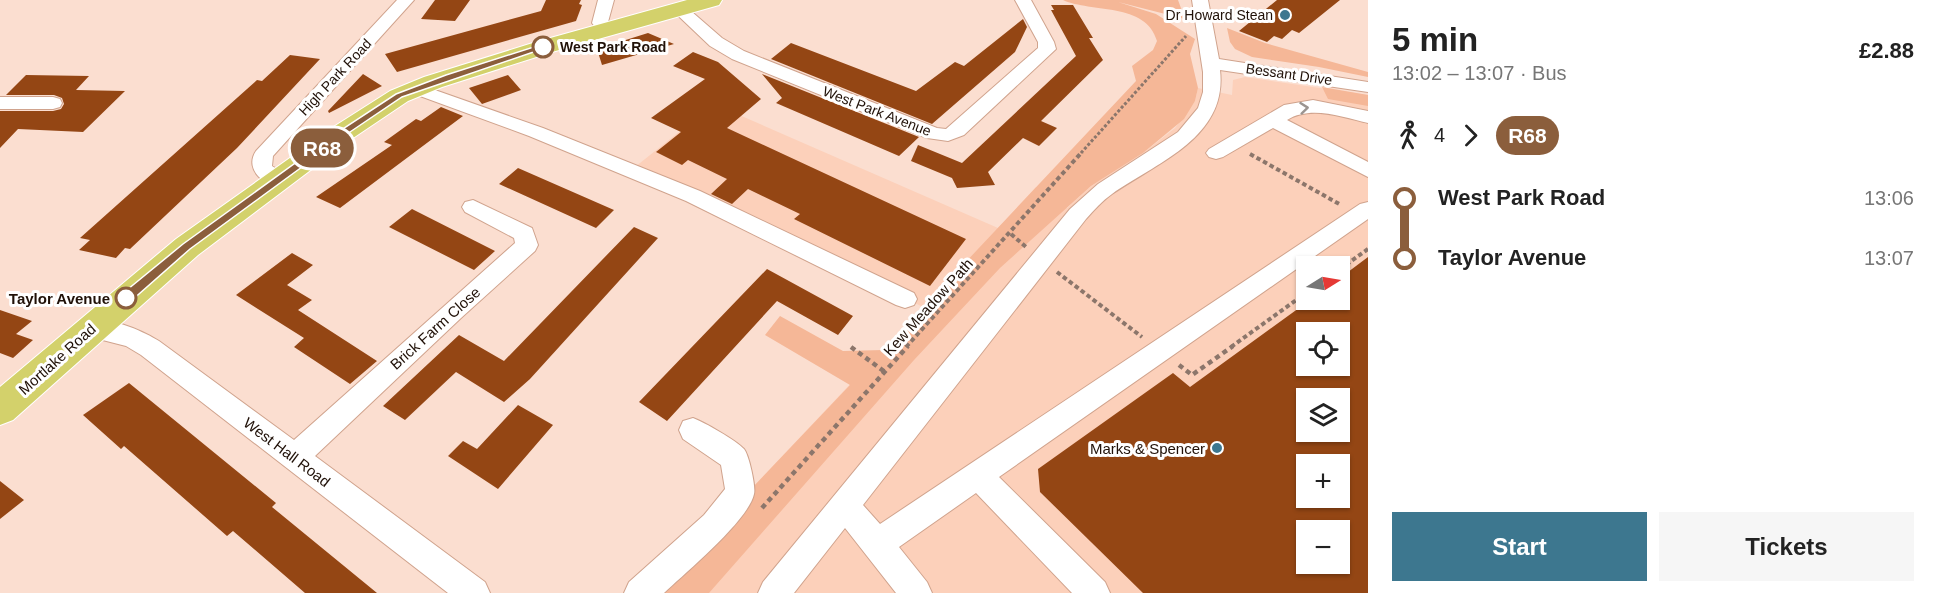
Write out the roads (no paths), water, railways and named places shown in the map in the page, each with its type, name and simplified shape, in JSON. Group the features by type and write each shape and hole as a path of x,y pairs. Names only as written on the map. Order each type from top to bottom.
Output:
{"highway":[{"name":"Mortlake Road","path":"0,410 187,247 353,126 399,96 415,88 606,29 711,0"}],"street":[{"name":"High Park Road","path":"279,180 262,169 261,163 264,155 406,0"},
{"path":"606,0 600,23 606,29"},
{"name":"West Park Avenue","path":"678,8 716,42 738,55 934,134 948,135 957,131 1047,49 1047,42 1023,0"},
{"path":"774,593 1078,214 1104,190 1186,135 1205,112 1212,91 1200,0"},
{"name":"Bessant Drive","path":"1209,63 1368,87"},
{"path":"415,88 536,132 693,195 905,299"},
{"path":"0,103 53,103"},
{"path":"1223,148 1291,109 1313,106 1368,117"},
{"path":"1273,120 1368,170"},
{"name":"Brick Farm Close","path":"294,458 452,311 527,245 524,234 473,207"},
{"path":"877,544 1364,212"},
{"name":"West Hall Road","path":"92,328 133,338 150,348 474,593"},
{"path":"640,593 715,525 740,493 734,458 693,430"},
{"path":"978,475 1094,593"},
{"path":"844,504 916,593"}],"place":[{"name":"Dr Howard Stean","path":"1285,15"},
{"name":"West Park Road","path":"543,47"},
{"name":"Taylor Avenue","path":"126,298"},
{"name":"Marks & Spencer","path":"1217,448"}]}
